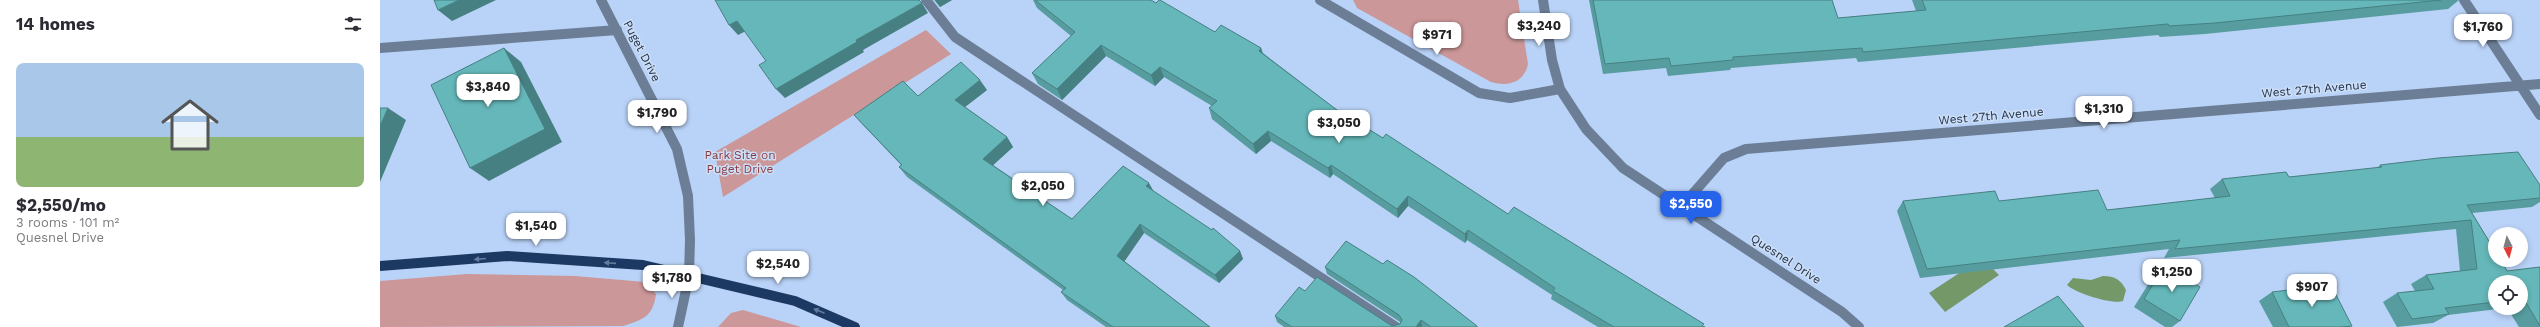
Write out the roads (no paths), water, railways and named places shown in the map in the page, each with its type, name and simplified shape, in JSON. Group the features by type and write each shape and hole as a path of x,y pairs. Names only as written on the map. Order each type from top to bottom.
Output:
{"main road":[{"path":"380,266 507,256 643,265 796,301 855,327"}],"street":[{"name":"Puget Drive","path":"601,0 676,149 688,196 690,240 689,276 678,327"},
{"path":"926,0 955,37 1396,327"},
{"path":"1320,0 1490,97 1512,99 1560,88"},
{"name":"Quesnel Drive","path":"1543,0 1552,60 1560,88 1586,129 1623,168 1842,312 1859,327"},
{"path":"2464,0 2540,115"},
{"path":"380,48 617,30"},
{"name":"West 27th Avenue","path":"1682,206 1724,158 1746,149 2540,84"}],"park label":[{"name":"Park Site on Puget Drive","path":"740,162"}]}
